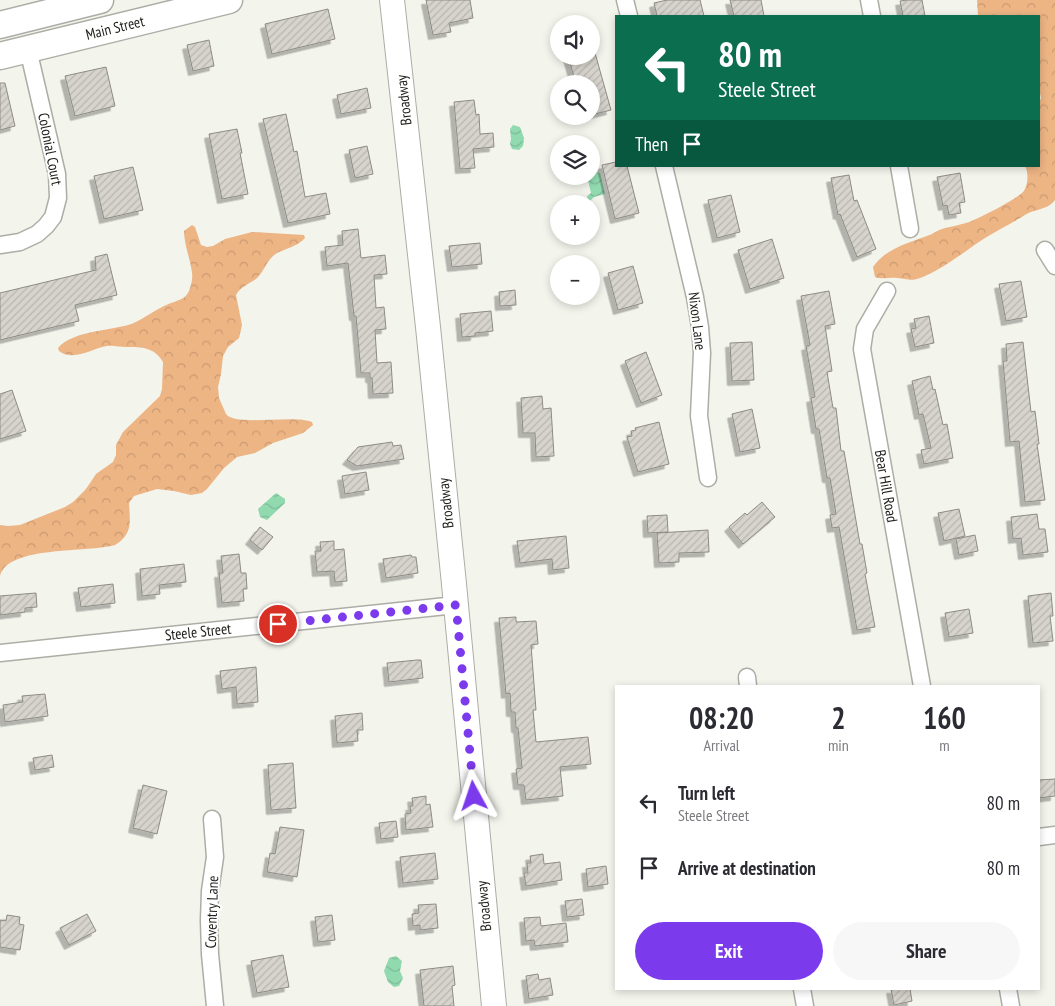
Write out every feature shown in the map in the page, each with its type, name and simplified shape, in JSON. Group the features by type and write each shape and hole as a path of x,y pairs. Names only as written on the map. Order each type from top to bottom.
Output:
{"main road":[{"name":"Main Street","path":"0,25 100,0"},
{"name":"Main Street","path":"0,56 229,0"},
{"name":"Broadway","path":"392,0 426,308 494,1006"}],"street":[{"path":"625,0 629,15"},
{"path":"869,0 872,15"},
{"name":"Colonial Court","path":"0,245 29,239 41,230 53,217 58,198 57,174 28,50"},
{"name":"Nixon Lane","path":"664,167 695,297 700,327 702,353 699,416 708,478"},
{"path":"899,167 910,229"},
{"path":"1045,250 1055,266"},
{"name":"Bear Hill Road","path":"887,290 865,328 862,349 922,685"},
{"name":"Steele Street","path":"0,653 456,605"},
{"name":"Coventry Lane","path":"212,819 215,857 210,891 209,920 215,1006"},
{"path":"1040,837 1055,835"},
{"path":"802,990 806,1006"},
{"path":"1008,990 1011,1006"}],"green space":[{"path":"977,0 1055,0 1055,200 1049,206 1029,213 990,235 947,264 919,279 875,277 873,267 892,250 941,229 974,220 997,208 1023,192 1027,183 1025,167 1040,167 1040,15 978,15"},
{"path":"192,225 195,227 201,245 207,247 213,246 225,239 252,232 304,235 305,238 299,243 274,255 257,278 243,287 236,295 242,325 239,338 228,347 223,356 218,387 219,398 226,414 232,418 241,420 292,419 312,422 313,425 303,433 273,443 255,453 237,457 224,468 202,493 191,495 157,489 134,496 129,503 130,522 128,532 115,545 51,552 18,559 6,566 0,576 0,525 20,525 73,502 86,489 96,474 113,462 116,455 116,445 123,432 160,396 162,389 163,362 156,353 147,349 110,346 77,355 70,355 59,351 58,348 65,342 83,334 134,323 186,296 192,275 184,231"}],"water":[{"path":"513,125 520,127 524,138 523,146 519,150 512,149 510,144 510,129"},
{"path":"600,173 605,194 588,195 591,193 589,185 600,185"},
{"path":"276,493 285,499 285,503 267,520 260,517 258,509"},
{"path":"396,956 402,961 400,971 403,978 399,986 394,987 388,982 384,971 389,958"}],"building":[{"path":"426,0 470,0 473,18 449,23 451,32 433,35"},
{"path":"667,0 700,0 704,15 657,15 654,3"},
{"path":"730,0 761,0 764,15 734,15"},
{"path":"922,0 925,15 903,15 900,1"},
{"path":"328,9 335,39 272,54 265,24"},
{"path":"209,40 214,66 193,71 187,45"},
{"path":"571,65 598,65 611,110 600,113 600,75 573,75"},
{"path":"106,67 115,106 75,116 65,76"},
{"path":"0,83 5,83 15,126 0,130"},
{"path":"367,88 371,108 341,114 337,95"},
{"path":"474,100 476,115 479,114 480,134 493,133 494,147 473,149 475,168 460,169 454,102"},
{"path":"286,114 294,152 297,151 305,197 326,193 330,214 288,223 263,119"},
{"path":"237,129 248,194 222,199 209,134"},
{"path":"367,146 373,174 355,178 349,150"},
{"path":"615,162 615,167 627,167 639,213 615,219 602,165"},
{"path":"133,167 143,210 104,219 94,176"},
{"path":"960,173 965,202 959,203 961,213 949,215 947,205 943,206 937,177"},
{"path":"849,175 854,201 857,200 876,249 857,257 840,214 838,215 831,178"},
{"path":"731,195 740,232 717,238 708,200"},
{"path":"358,229 361,258 385,255 387,274 374,275 376,308 384,307 386,329 375,330 377,363 391,362 393,393 373,394 370,373 361,373 356,316 354,316 348,263 327,266 325,247 343,245 342,231"},
{"path":"772,239 784,278 750,289 738,250"},
{"path":"480,243 482,264 452,267 449,246"},
{"path":"107,254 117,295 75,305 79,321 0,340 0,293 96,270 95,257"},
{"path":"633,266 643,303 618,310 608,273"},
{"path":"1021,281 1027,317 1006,321 999,284"},
{"path":"515,290 516,305 500,306 499,292"},
{"path":"829,291 835,324 825,326 832,371 827,372 833,408 836,408 841,451 844,451 860,544 862,544 867,573 865,574 875,627 857,630 839,527 832,528 830,515 836,514 830,478 827,478 819,429 816,429 811,398 815,397 806,346 810,345 801,296"},
{"path":"491,311 493,331 462,337 460,314"},
{"path":"929,316 934,343 915,347 911,329 916,328 914,319"},
{"path":"752,342 754,380 732,381 730,343"},
{"path":"1023,342 1031,412 1035,411 1039,444 1037,444 1045,500 1025,502 1019,441 1010,442 1003,361 1007,361 1006,344"},
{"path":"646,352 662,395 641,403 625,361"},
{"path":"930,376 943,425 947,424 953,458 924,464 921,450 931,448 923,414 919,415 912,381"},
{"path":"12,390 26,431 0,439 0,394"},
{"path":"542,396 543,409 551,408 554,456 536,457 535,433 523,433 521,398"},
{"path":"752,409 760,448 740,452 732,414"},
{"path":"659,422 669,464 638,472 627,437 632,436 631,431 636,430 635,428"},
{"path":"392,442 393,446 401,445 404,459 357,466 347,460 358,447"},
{"path":"366,472 369,490 345,494 342,476"},
{"path":"762,502 775,517 743,544 729,527"},
{"path":"959,509 965,536 944,541 938,513"},
{"path":"1037,514 1039,529 1045,529 1048,552 1023,555 1021,538 1013,539 1011,517"},
{"path":"667,515 668,532 648,533 647,516"},
{"path":"260,527 273,537 262,550 250,540"},
{"path":"708,530 709,552 679,553 679,562 659,563 657,533"},
{"path":"975,535 978,551 959,555 956,539"},
{"path":"566,536 569,568 553,570 552,559 520,563 517,541"},
{"path":"334,541 334,550 344,549 347,581 335,582 334,571 317,572 315,551 321,551 320,542"},
{"path":"239,554 241,573 246,573 247,589 243,589 244,601 222,603 219,573 223,573 221,556"},
{"path":"411,555 416,557 418,573 386,578 383,559"},
{"path":"184,564 186,582 159,585 160,594 142,596 140,569"},
{"path":"113,584 115,603 81,607 78,588"},
{"path":"36,593 37,607 25,608 25,612 0,615 0,596"},
{"path":"1051,593 1053,616 1050,616 1053,641 1033,643 1028,596"},
{"path":"969,609 973,633 949,637 945,613"},
{"path":"516,617 516,622 536,621 538,644 531,645 536,710 533,710 536,742 588,737 591,764 560,767 563,796 526,800 524,785 518,785 516,769 522,768 518,728 516,728 515,712 511,712 510,693 506,694 499,618"},
{"path":"421,660 423,678 389,682 387,663"},
{"path":"256,667 258,702 237,704 236,687 222,689 220,671"},
{"path":"45,694 48,716 5,722 3,705 23,702 22,696"},
{"path":"362,713 363,730 357,730 358,741 337,743 335,716"},
{"path":"52,755 54,767 35,770 33,758"},
{"path":"293,763 296,808 271,810 268,765"},
{"path":"1055,779 1055,796 1040,798 1040,780"},
{"path":"143,785 167,791 157,834 133,828"},
{"path":"426,796 426,805 430,804 433,827 406,830 405,814 411,813 410,806 413,806 412,798"},
{"path":"396,821 398,837 381,839 379,823"},
{"path":"280,827 304,830 297,877 267,872 270,853 275,854"},
{"path":"435,853 438,879 403,883 400,857"},
{"path":"543,854 544,864 560,862 562,880 526,886 524,873 528,873 527,863 531,863 530,856"},
{"path":"606,866 608,884 588,887 586,869"},
{"path":"582,899 584,915 567,917 565,901"},
{"path":"436,904 438,928 420,930 420,925 413,926 412,914 419,913 418,905"},
{"path":"87,914 96,931 69,945 60,928"},
{"path":"7,915 20,917 19,924 24,925 20,950 0,947 0,920 6,921"},
{"path":"332,915 335,940 318,942 315,917"},
{"path":"540,917 541,926 566,923 568,942 535,946 534,940 526,941 524,918"},
{"path":"283,955 289,987 257,993 251,961"},
{"path":"453,966 455,985 452,986 454,1006 424,1006 420,970"},
{"path":"538,974 539,980 550,978 553,995 529,999 526,976"},
{"path":"891,990 910,990 912,1001 894,1005"}],"route":[{"path":"278,624 456,605 474,796"}]}
